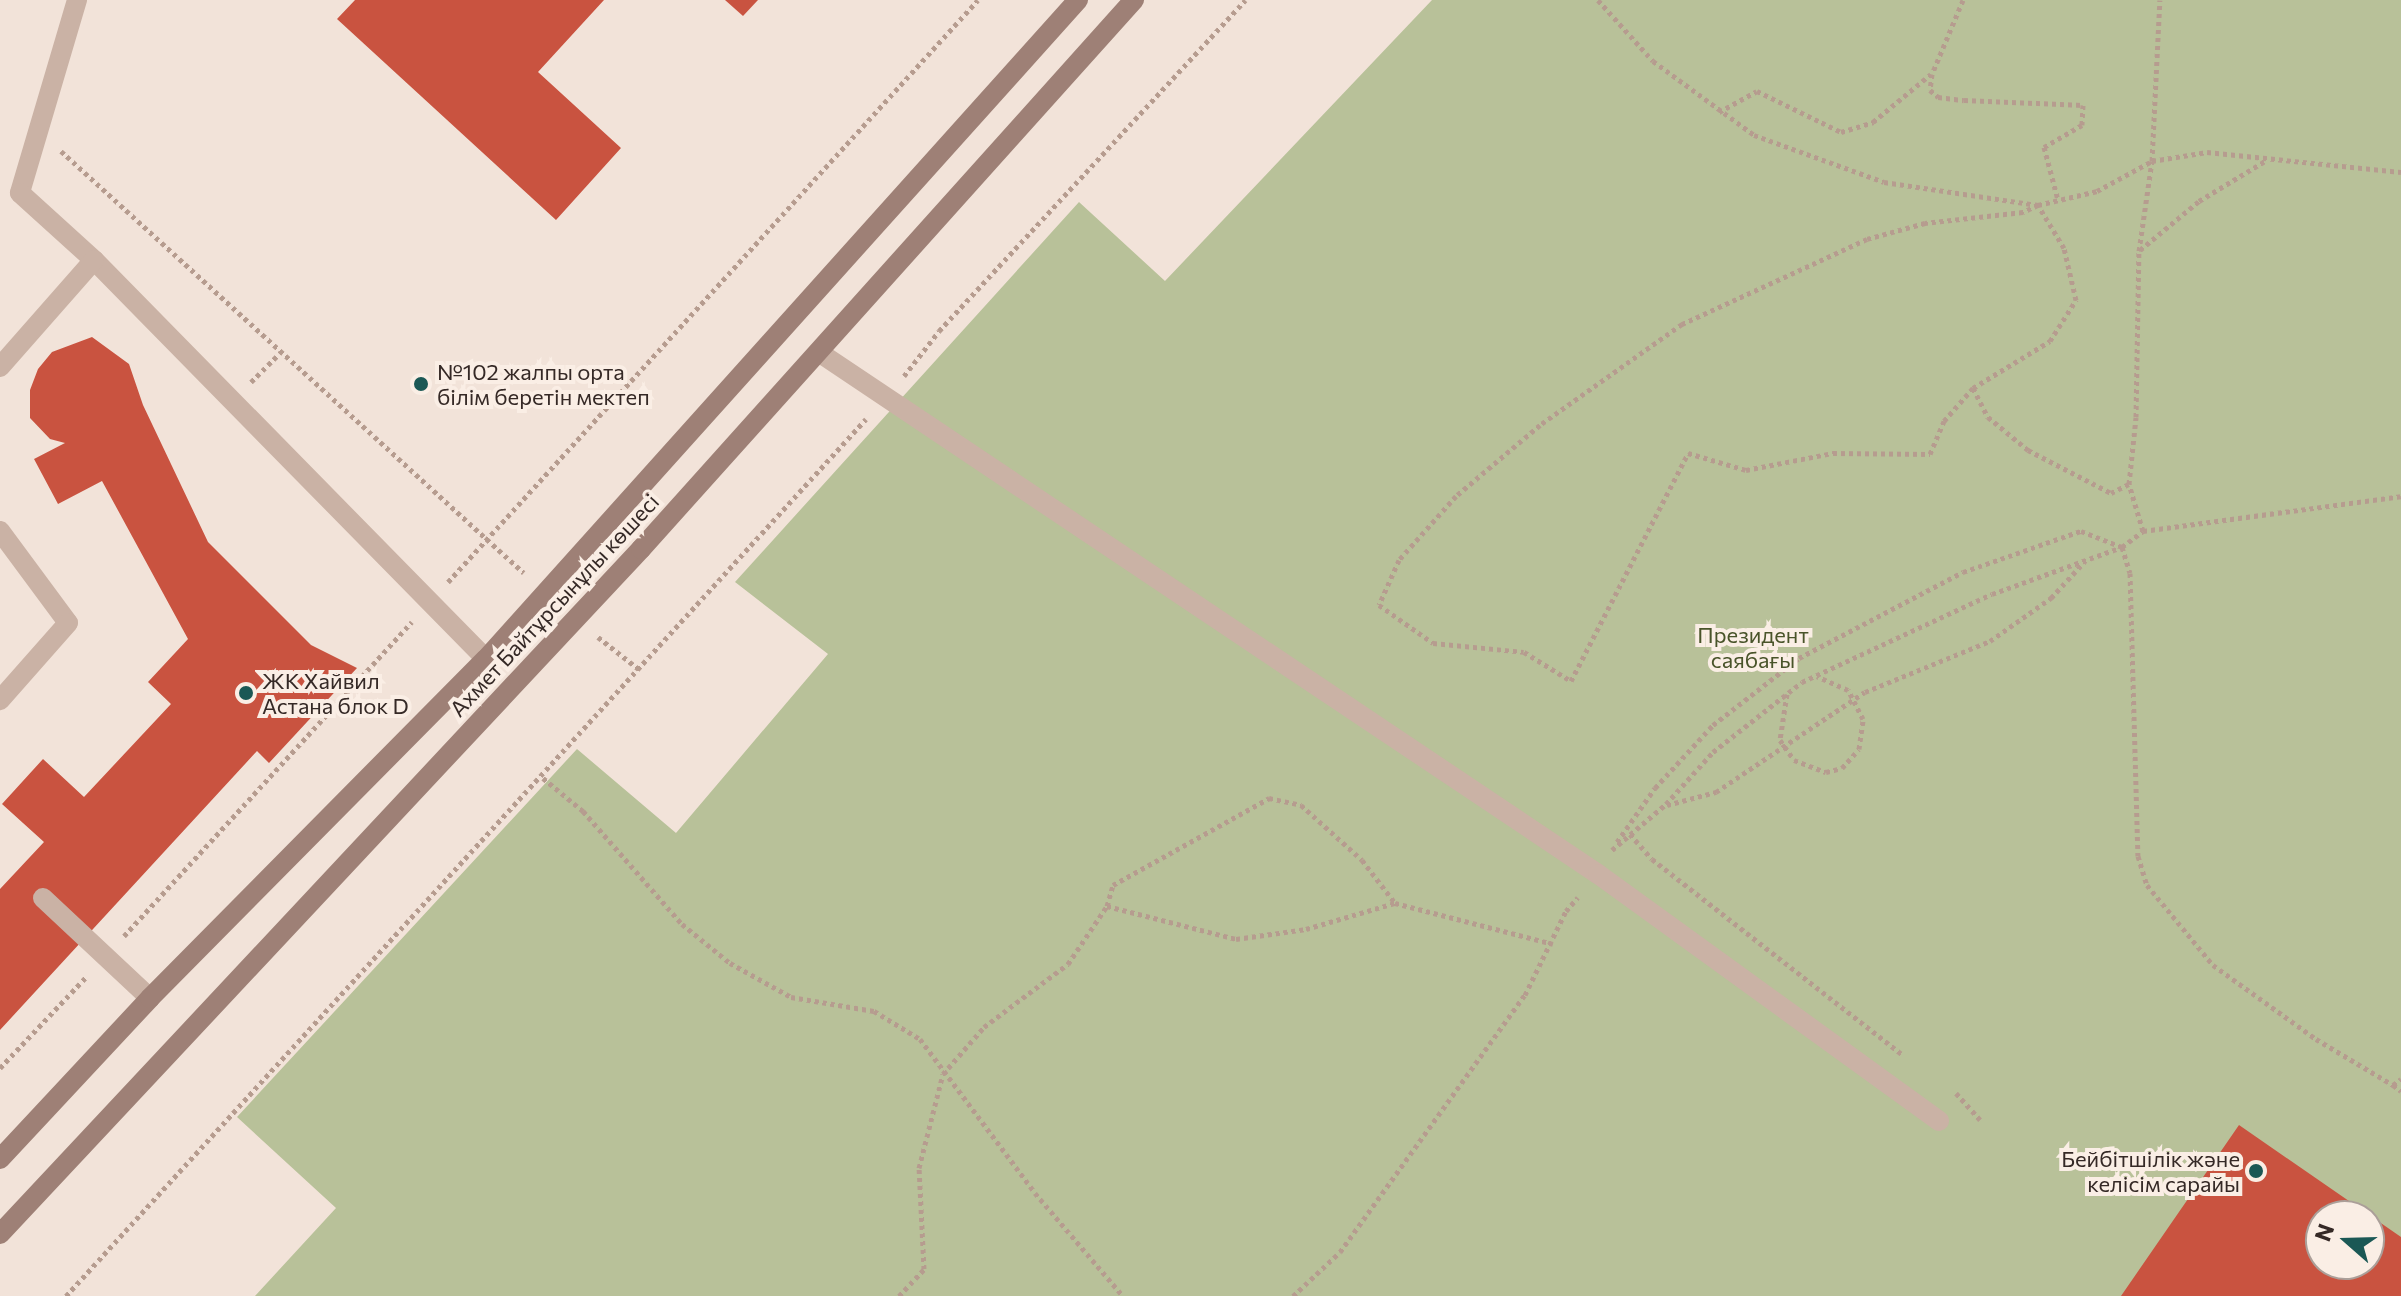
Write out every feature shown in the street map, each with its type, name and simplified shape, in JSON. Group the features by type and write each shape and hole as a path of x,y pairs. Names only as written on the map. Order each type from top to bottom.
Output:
{"street":[{"name":"Ахмет Байтұрсынұлы көшесі","path":"0,1159 150,998 486,659 1078,0"},
{"name":"Ахмет Байтұрсынұлы көшесі","path":"0,1234 820,353 1134,0"}],"lane":[{"path":"77,0 20,193 94,260 427,605 486,659"},
{"path":"0,367 94,260"},
{"path":"820,353 889,396 1598,874 1939,1121"},
{"path":"0,531 68,623 0,700"},
{"path":"43,898 150,998"}],"path":[{"path":"0,1068 487,542 978,0"},
{"path":"66,1296 640,671 822,462 889,396 939,331 1246,0"},
{"path":"1598,0 1653,61 1718,112 1754,135 1884,182 2038,205"},
{"path":"1963,0 1932,74 1930,90 1938,97 2083,105 2086,118 2082,125 2044,147 2058,200"},
{"path":"2143,531 2129,484 2136,417 2139,251 2152,161 2160,0"},
{"path":"1718,112 1757,91 1841,132 1873,122 1932,74"},
{"path":"40,132 487,542 546,592"},
{"path":"2038,205 2064,248 2076,300 2050,341 1973,388 1944,421 1930,454 1833,453 1746,470 1688,453 1571,681 1524,652 1433,643 1379,605 1399,560 1456,496 1540,425 1682,324 1867,239 1925,223 2023,212 2038,205 2097,191 2152,161 2207,152 2266,161 2401,172"},
{"path":"2139,251 2199,201 2266,161"},
{"path":"232,403 281,352"},
{"path":"1973,388 1988,417 2028,450 2111,493 2129,484"},
{"path":"1611,851 1663,806 1713,752 1787,694 1816,676 1992,594 2122,547 2143,531 2401,496"},
{"path":"1293,1296 1340,1252 1525,995 1553,944 1566,911 1598,874 1655,788 1713,725 1799,658 1963,572 2081,531 2122,547"},
{"path":"2122,547 2130,573 2138,856 2147,885 2213,965 2316,1039 2401,1091"},
{"path":"1663,806 1716,792 1854,700 1990,641 2051,598 2085,560"},
{"path":"575,618 640,671"},
{"path":"1787,694 1780,720 1785,748 1794,760 1826,772 1853,760 1863,730 1854,700 1838,684 1816,676"},
{"path":"543,778 583,811 702,942 761,984 791,997 863,1008 898,1021 920,1039 943,1074 1123,1296"},
{"path":"899,1296 924,1269 919,1168 943,1074 984,1027 1068,964 1107,906 1113,885 1269,798 1301,805 1362,860 1395,903"},
{"path":"1630,834 1652,859 1911,1061"},
{"path":"1107,906 1236,939 1306,929 1395,903 1553,944"},
{"path":"2393,1085 2401,1079"},
{"path":"1943,1084 1964,1099 1980,1120"}],"green space":[{"name":"Президент саябағы","path":"1432,0 2401,0 2401,1296 255,1296 336,1208 237,1117 577,749 676,833 828,654 735,582 1079,202 1165,281"}],"building":[{"path":"355,0 604,0 538,72 621,148 556,220 337,19"},
{"path":"725,0 758,0 743,16"},
{"name":"ЖК Хайвил Астана блок D","path":"92,337 129,364 143,405 208,542 311,645 357,668 269,763 257,751 0,1030 0,889 44,842 2,804 43,759 84,797 171,704 148,682 188,639 102,481 58,504 34,459 65,443 50,439 30,418 30,390 38,369 52,352"},
{"name":"Бейбітшілік және келісім сарайы","path":"2239,1125 2347,1200 2305,1200 2305,1280 2385,1280 2385,1226 2401,1237 2401,1296 2121,1296"}],"place":[{"name":"№102 жалпы орта білім беретін мектеп","path":"421,384"},
{"name":"ЖК Хайвил Астана блок D","path":"246,693"},
{"name":"Бейбітшілік және келісім сарайы","path":"2256,1171"}]}
